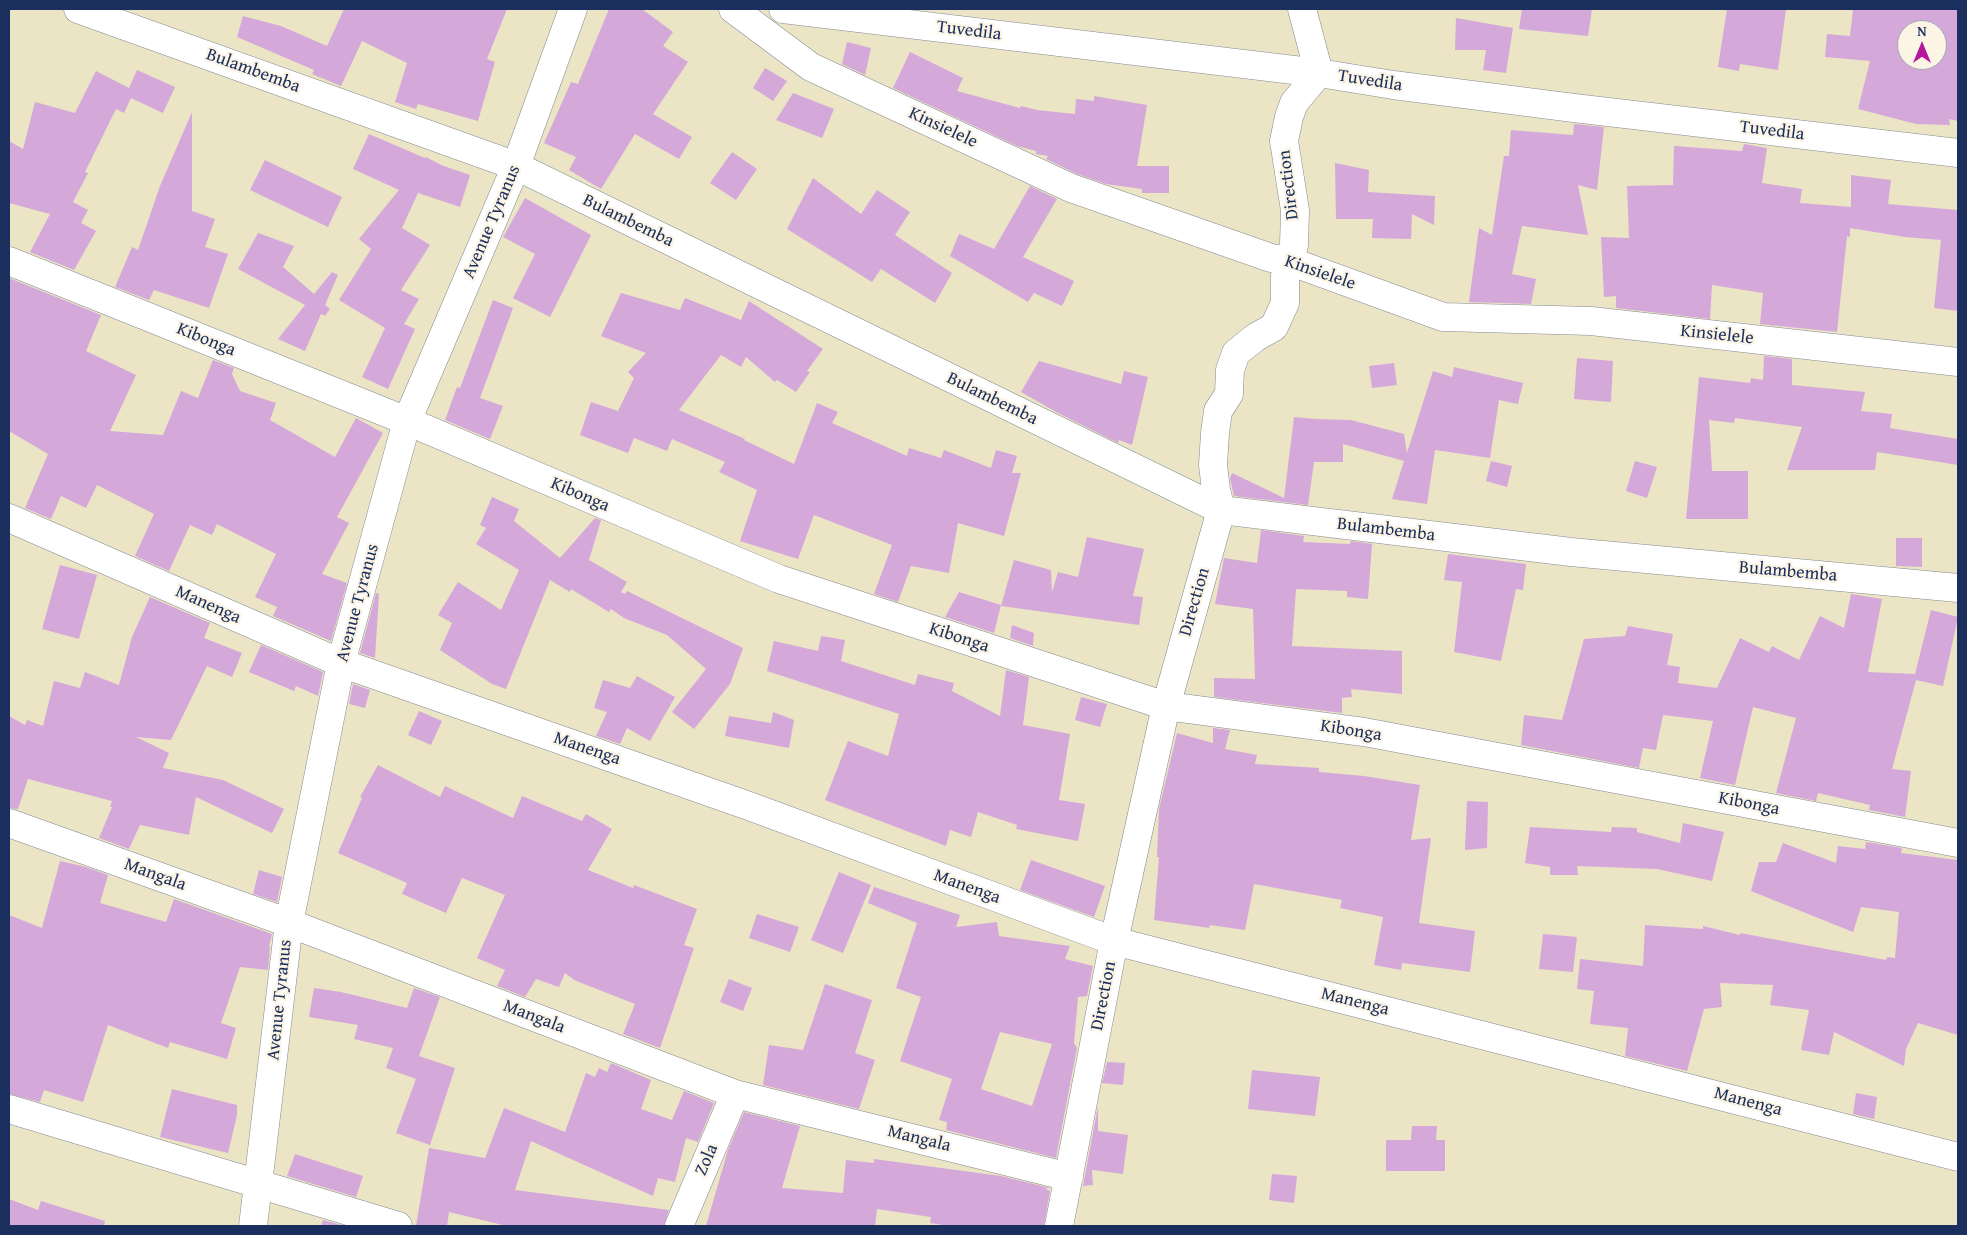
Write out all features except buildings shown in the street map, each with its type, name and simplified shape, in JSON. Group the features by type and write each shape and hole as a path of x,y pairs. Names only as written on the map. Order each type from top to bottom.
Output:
{"street":[{"name":"Bulambemba","path":"78,9 516,166 1221,510 1571,552 1958,588"},
{"name":"Avenue Tyranus","path":"254,1226 289,923 341,663 406,421 516,166 573,9"},
{"name":"Kinsielele","path":"733,9 811,67 1071,188 1271,258 1289,261 1443,317 1591,321 1958,362"},
{"name":"Tuvedila","path":"782,9 1319,73 1393,85 1574,108 1958,153"},
{"path":"1302,9 1319,73"},
{"name":"Direction","path":"1059,1226 1114,940 1166,706 1221,510 1213,465 1214,433 1218,411 1229,394 1230,370 1236,353 1256,337 1274,327 1285,303 1285,276 1294,245 1295,210 1284,141 1294,103 1305,87 1319,73"},
{"name":"Kibonga","path":"9,261 406,421 779,579 1166,706 1364,732 1958,843"},
{"name":"Manenga","path":"9,518 341,663 749,806 1114,940 1958,1157"},
{"name":"Mangala","path":"9,823 289,923 735,1094 1069,1177"},
{"name":"Zola","path":"679,1226 735,1094"},
{"path":"9,1109 398,1226"}]}
